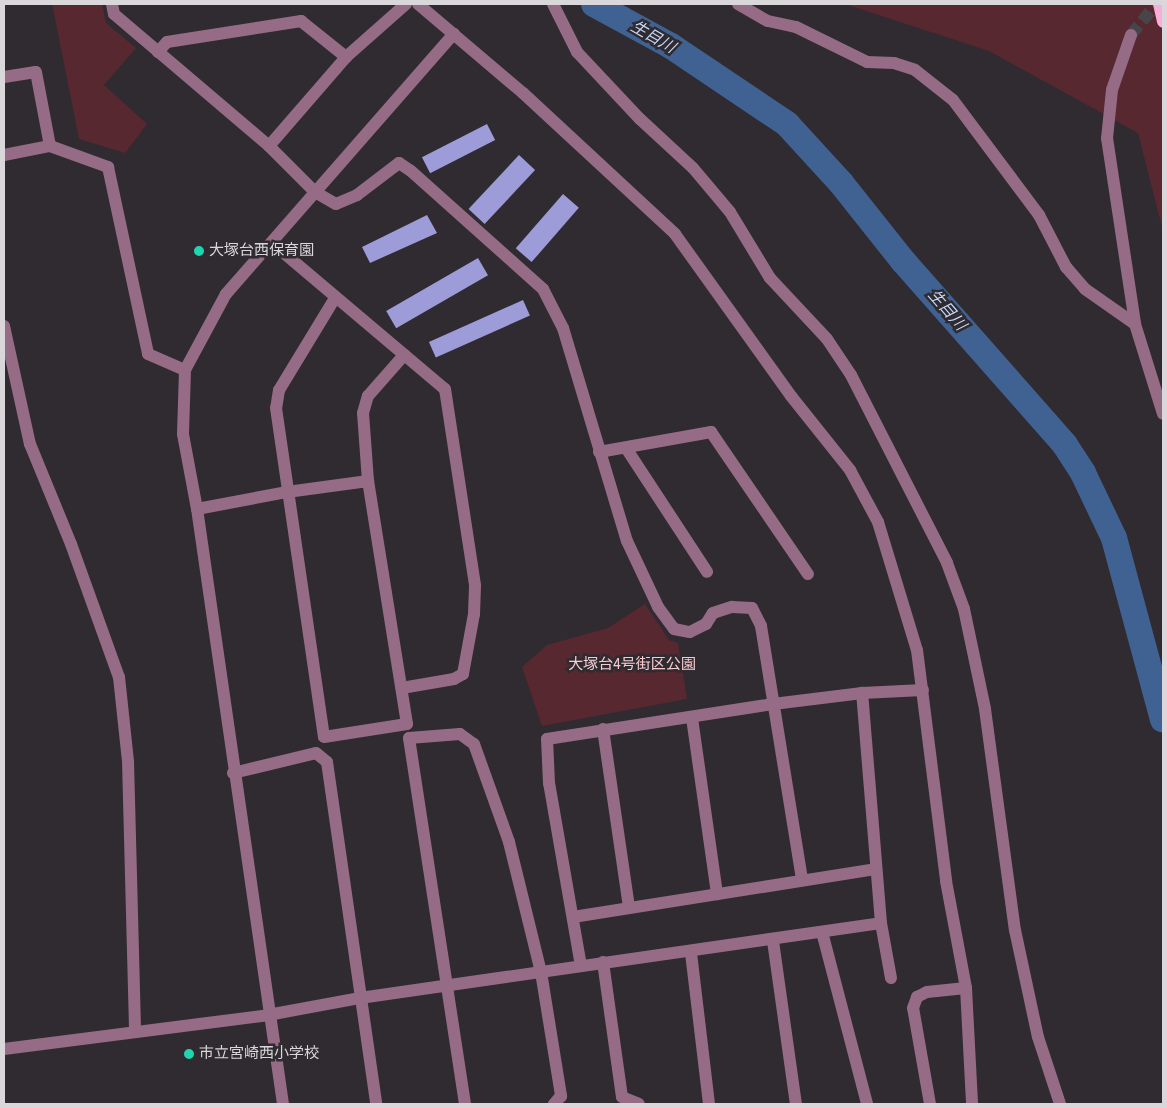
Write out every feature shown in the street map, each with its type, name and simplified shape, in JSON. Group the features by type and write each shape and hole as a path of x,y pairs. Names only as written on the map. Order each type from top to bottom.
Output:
{"main road":[{"path":"1160,4 1163,22"}],"street":[{"path":"112,4 114,14 269,146 315,192 336,204 357,195 399,163 411,171 543,289 563,328 599,452 628,541 658,607 674,629 690,632 706,624 713,613 732,607 752,608 761,626 802,880"},
{"path":"269,146 346,57 406,4"},
{"path":"418,4 523,93 675,234 791,396 850,470 878,522 893,564 917,650 946,881 966,988 972,1104"},
{"path":"553,4 577,52 640,119 693,168 730,212 770,278 827,339 851,375 947,563 964,609 985,709 1015,930 1038,1037 1060,1104"},
{"path":"738,4 768,21 796,28 867,62 894,63 915,70 953,100 1039,215 1066,267 1085,289 1136,324"},
{"path":"158,52 167,42 301,21 346,57"},
{"path":"283,1104 268,1015 233,773 197,509 183,434 186,370 226,294 454,34"},
{"path":"1132,35 1112,90 1107,138 1136,324 1163,414"},
{"path":"4,77 36,72 50,146"},
{"path":"4,154 50,146 108,167 148,354 186,370"},
{"path":"272,243 335,298 446,389 475,586 474,614 463,674 402,688"},
{"path":"335,298 276,398 277,434 324,737 407,724 368,481 363,413 368,396 404,355"},
{"path":"4,326 30,444 72,544 119,677 128,761 135,1031"},
{"path":"599,452 711,432 808,574"},
{"path":"626,448 707,572"},
{"path":"197,509 286,492 368,481"},
{"path":"582,966 549,783 548,739 603,728 692,718 773,704 862,693 923,690"},
{"path":"862,693 874,869 891,978"},
{"path":"692,718 717,894"},
{"path":"603,728 629,907"},
{"path":"465,1104 409,738 460,734 474,744 509,842 542,972 561,1096 554,1104"},
{"path":"233,773 316,753 327,762 376,1104"},
{"path":"573,917 874,869"},
{"path":"4,1049 268,1015 360,998 603,962 691,953 881,923"},
{"path":"822,932 868,1104"},
{"path":"773,941 796,1104"},
{"path":"691,953 709,1104"},
{"path":"603,962 622,1097 639,1104"},
{"path":"930,1104 913,1008 917,997 928,992 966,988"}],"green space":[{"path":"52,4 102,4 106,23 136,48 104,85 147,124 125,153 79,139"},
{"path":"845,4 1163,4 1163,231 1138,133 989,51"},
{"name":"大塚台4号街区公園","path":"645,604 669,640 678,643 687,699 542,726 522,667 547,645 608,628"}],"building":[{"path":"487,124 495,140 430,173 422,157"},
{"path":"519,155 535,170 485,224 469,209"},
{"path":"563,194 579,208 532,262 516,248"},
{"path":"427,215 437,233 370,263 362,247"},
{"path":"478,258 488,275 396,328 386,311"},
{"path":"523,300 530,316 436,357 429,342"}],"waterway":[{"name":"生目川","path":"594,4 671,46 787,124 841,183 903,261 1065,445 1083,473 1114,538 1163,719"}],"tunnel":[{"path":"1131,35 1156,4"}],"place":[{"name":"大塚台西保育園","path":"199,251"},
{"name":"市立宮崎西小学校","path":"189,1054"}]}
